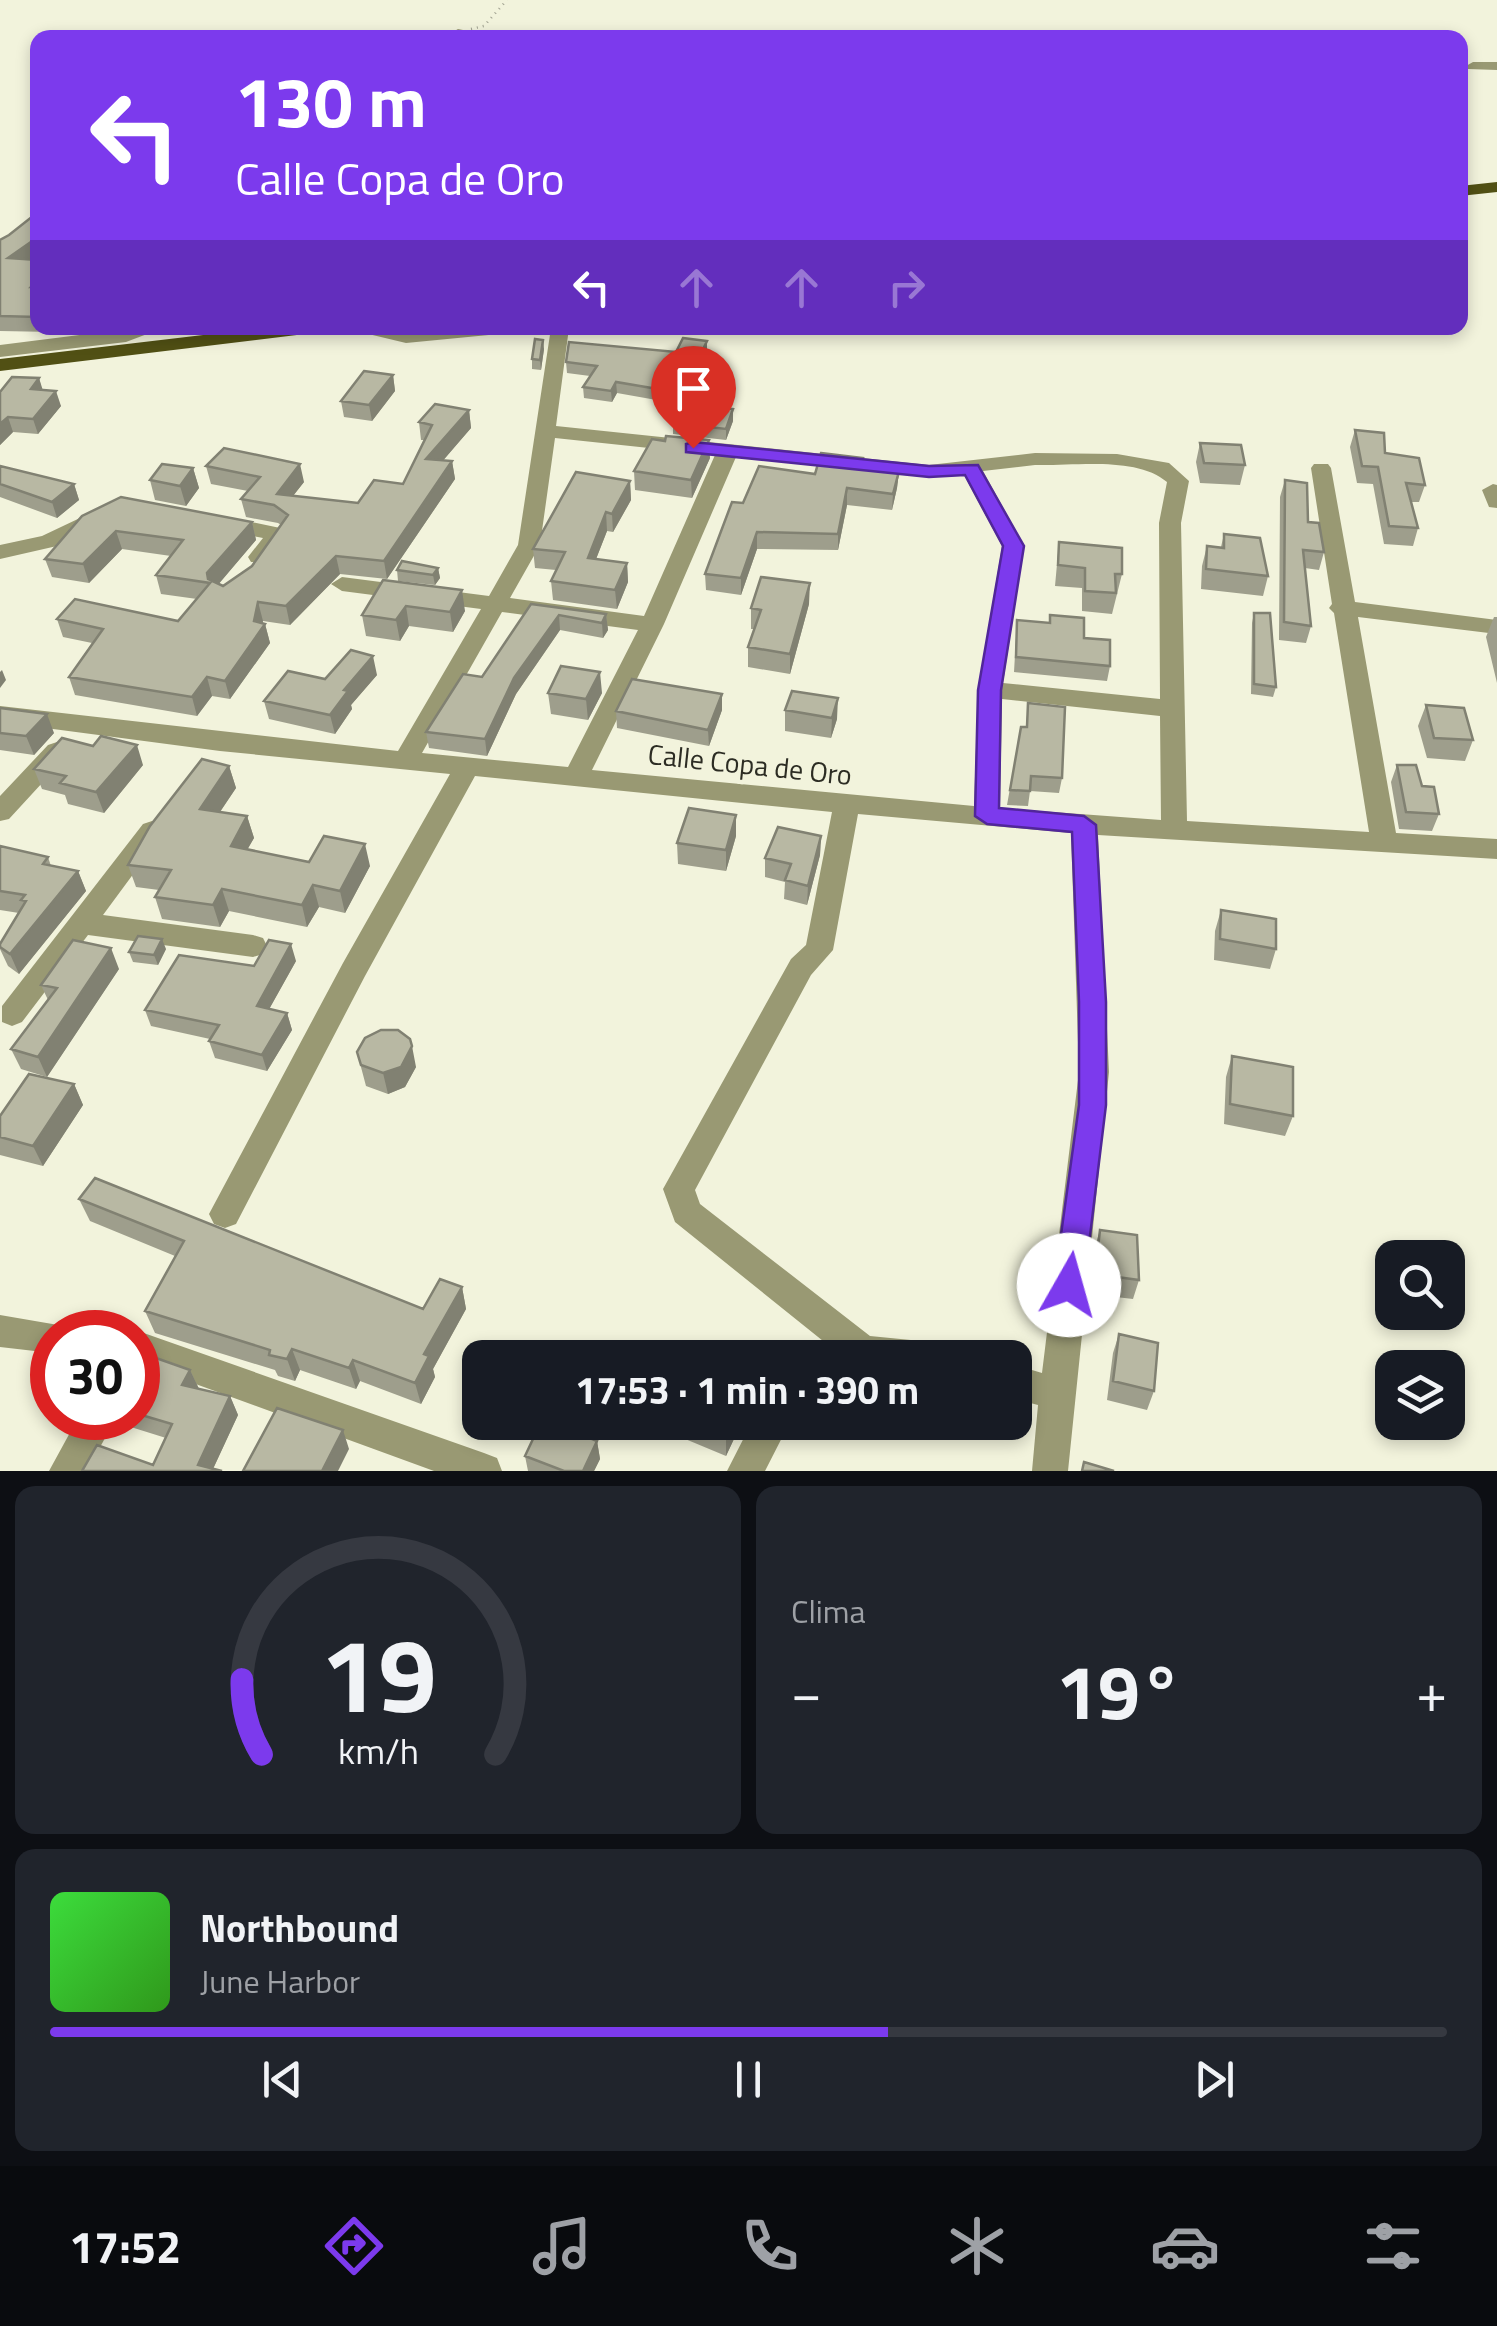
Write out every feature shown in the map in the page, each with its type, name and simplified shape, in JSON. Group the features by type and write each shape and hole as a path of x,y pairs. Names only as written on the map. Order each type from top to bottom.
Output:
{"main road":[{"path":"1468,190 1497,187"},
{"path":"0,365 215,335"}],"street":[{"path":"1472,66 1497,66"},
{"path":"0,351 130,335"},
{"path":"397,335 427,335"},
{"path":"407,758 529,545 559,335"},
{"path":"547,431 929,471 1035,459 1118,460 1162,467 1178,481 1170,522 1174,829"},
{"path":"576,776 652,624 725,462 726,452"},
{"path":"1321,468 1384,841"},
{"path":"971,469 1014,546 990,690 987,816"},
{"path":"0,552 49,541 123,504"},
{"path":"193,519 277,534 240,580"},
{"path":"342,584 652,624"},
{"path":"1342,608 1497,627"},
{"path":"990,690 1172,709"},
{"name":"Calle Copa de Oro","path":"0,714 220,742 847,804 1084,825 1497,849"},
{"path":"0,812 81,726"},
{"path":"197,772 220,742"},
{"path":"225,1214 467,768"},
{"path":"12,1014 174,802"},
{"path":"840,1340 686,1212 678,1188 801,966 819,950 847,804"},
{"path":"1050,1471 1055,1393 1092,1105 1084,825"},
{"path":"82,924 253,946"},
{"path":"0,1331 30,1334"},
{"path":"160,1355 484,1471"},
{"path":"1032,1387 1055,1393"},
{"path":"67,1471 85,1440"},
{"path":"745,1471 762,1440"}],"path":[{"path":"471,30 484,26 507,0"}],"building":[{"path":"30,218 30,243 8,258 30,259 30,317 0,316 0,240"},
{"path":"683,338 707,341 688,380 720,384 711,407 733,409 726,429 673,423 685,387 681,393 616,382 611,391 583,387 597,366 566,362 569,342 676,352"},
{"path":"535,339 543,340 540,360 532,359"},
{"path":"364,371 393,375 369,405 341,401"},
{"path":"12,377 39,378 31,389 56,391 33,419 8,417 0,424 0,392"},
{"path":"435,404 469,410 426,459 452,461 384,561 336,556 286,606 258,602 254,621 265,624 225,681 207,677 192,697 69,677 103,629 57,619 75,599 178,621 210,583 156,575 183,540 116,531 83,564 45,559 82,516 121,497 252,522 207,573 208,579 223,586 252,566 288,515 274,505 241,499 260,477 206,466 224,448 300,464 277,494 358,503 374,480 403,484 432,425 419,422"},
{"path":"1355,430 1384,433 1385,453 1419,458 1425,485 1406,483 1418,528 1389,526 1378,467 1362,466"},
{"path":"666,436 709,440 691,480 634,471 652,439 665,441"},
{"path":"1200,443 1241,445 1245,465 1204,463"},
{"path":"821,453 863,458 860,467 899,471 893,494 847,488 838,534 757,532 741,578 705,574 732,502 743,503 759,466 815,474"},
{"path":"162,464 193,468 180,486 150,480"},
{"path":"0,466 74,484 52,502 0,484"},
{"path":"576,472 630,481 612,514 606,512 588,558 627,563 615,590 551,581 565,552 533,549"},
{"path":"1285,480 1307,483 1308,522 1319,523 1324,552 1303,550 1311,626 1284,622"},
{"path":"1224,534 1260,538 1268,576 1206,569 1207,546 1224,548"},
{"path":"1059,542 1122,548 1122,574 1115,574 1116,593 1085,591 1085,568 1058,565"},
{"path":"402,561 438,568 433,575 397,570"},
{"path":"761,577 810,583 790,654 748,647 761,610 751,608"},
{"path":"383,580 462,590 450,612 406,606 396,620 362,615"},
{"path":"531,604 606,614 602,623 559,615 514,678 485,739 426,732 463,674 482,677"},
{"path":"1254,613 1270,613 1276,687 1254,684"},
{"path":"1050,615 1084,618 1084,638 1110,640 1110,666 1016,657 1017,620 1050,623"},
{"path":"351,650 373,656 344,690 348,691 330,715 264,701 288,671 325,679"},
{"path":"561,666 600,672 586,699 548,693"},
{"path":"632,679 722,694 708,730 616,711"},
{"path":"792,691 838,698 832,718 785,710"},
{"path":"1028,703 1065,707 1062,778 1031,776 1030,791 1010,790 1021,727 1027,727"},
{"path":"1426,705 1464,708 1473,740 1434,738"},
{"path":"0,708 47,714 26,736 0,733"},
{"path":"101,736 137,745 96,792 60,783 66,776 34,769 62,738 93,746"},
{"path":"202,759 229,766 200,809 247,816 231,846 309,862 324,836 365,844 340,891 313,885 302,905 222,889 213,905 155,897 171,870 128,865 150,826"},
{"path":"1397,765 1416,765 1422,786 1434,787 1439,814 1406,812"},
{"path":"689,808 736,815 726,850 677,843"},
{"path":"778,827 821,836 808,886 785,880 791,864 765,858"},
{"path":"0,846 48,857 43,864 78,871 10,954 0,944 26,901 21,900 25,895 0,891"},
{"path":"1221,910 1276,919 1276,949 1220,939"},
{"path":"138,936 162,939 154,955 129,952"},
{"path":"73,940 111,948 38,1057 11,1049 57,988 41,985"},
{"path":"269,940 291,944 257,1006 287,1013 262,1055 209,1041 219,1025 145,1010 179,955 254,966"},
{"path":"381,1030 398,1030 410,1039 412,1046 401,1067 383,1073 361,1065 357,1052 365,1038"},
{"path":"1232,1056 1293,1067 1293,1116 1230,1104"},
{"path":"29,1074 74,1084 33,1146 0,1137 0,1116"},
{"path":"95,1178 423,1309 440,1279 462,1287 424,1354 429,1356 415,1383 353,1360 349,1368 292,1349 287,1359 269,1355 270,1350 160,1316 160,1310 146,1310 184,1241 79,1199"},
{"path":"1100,1230 1137,1235 1139,1280 1095,1274"},
{"path":"1119,1334 1158,1343 1154,1391 1113,1381"},
{"path":"160,1359 190,1370 182,1385 230,1396 198,1465 222,1471 82,1471 97,1445 153,1465 172,1424 160,1420"},
{"path":"277,1408 343,1430 322,1471 243,1471"},
{"path":"533,1440 597,1441 583,1471 564,1471 525,1456"},
{"path":"1084,1462 1114,1471 1082,1471"}],"route":[{"path":"693,448 929,471 971,469 1014,546 990,690 987,816 1084,825 1092,1105 1069,1285"}]}
